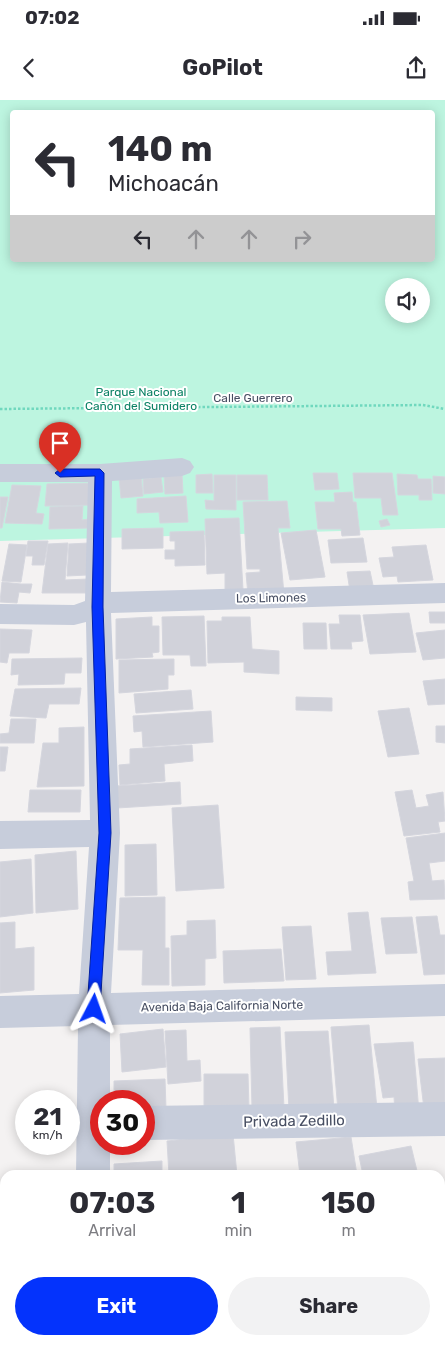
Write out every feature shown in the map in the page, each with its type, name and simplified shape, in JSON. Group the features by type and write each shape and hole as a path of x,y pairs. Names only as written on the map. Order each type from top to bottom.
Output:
{"street":[{"path":"0,473 100,473 182,467"},
{"path":"97,1090 94,1009 105,833 98,607 100,473"},
{"name":"Los Limones","path":"0,614 74,615 114,601 445,594"},
{"path":"0,835 105,833"},
{"name":"Avenida Baja California Norte","path":"0,1012 445,1000"},
{"name":"Privada Zedillo","path":"155,1124 445,1119"},
{"path":"93,1170 95,1155"}],"path":[{"name":"Calle Guerrero","path":"0,409 423,405 445,409"}],"green space":[{"name":"Parque Nacional Cañón del Sumidero","path":"0,100 445,100 445,528 0,541"}],"building":[{"path":"313,473 337,473 339,489 315,490"},
{"path":"353,473 392,473 398,515 383,515 381,498 355,498"},
{"path":"182,474 183,493 165,494 164,475"},
{"path":"212,474 213,493 196,493 196,475"},
{"path":"397,474 417,475 418,479 431,479 432,500 419,500 419,495 398,495"},
{"path":"141,475 143,496 121,498 119,477"},
{"path":"214,475 236,475 236,510 206,509 205,500 214,501"},
{"path":"237,475 267,475 268,500 237,500"},
{"path":"433,476 445,477 445,494 433,493"},
{"path":"161,477 163,492 144,494 143,479"},
{"path":"93,483 91,505 45,506 47,484"},
{"path":"12,485 41,486 36,513 44,514 42,524 5,523"},
{"path":"352,492 353,502 356,502 360,535 342,536 341,529 318,529 315,502 335,502 334,493"},
{"path":"186,496 188,522 160,523 159,512 137,513 137,499"},
{"path":"0,497 8,497 2,528 0,528"},
{"path":"287,501 290,528 278,528 284,594 248,595 246,573 260,572 260,569 247,569 243,502"},
{"path":"83,506 82,520 89,519 89,528 49,529 50,507"},
{"path":"239,518 243,590 225,591 225,573 207,574 205,519"},
{"path":"387,519 390,525 381,527 379,521"},
{"path":"163,528 163,548 122,549 122,529"},
{"path":"316,530 325,577 290,580 281,533"},
{"path":"204,531 205,565 175,566 175,559 165,559 165,550 175,550 175,541 170,541 170,532"},
{"path":"363,538 367,562 331,563 328,540"},
{"path":"28,541 48,541 44,565 32,565 33,556 26,556"},
{"path":"68,543 65,580 88,579 87,593 42,593 48,544"},
{"path":"89,543 87,575 67,576 69,544"},
{"path":"9,544 27,545 21,582 2,581"},
{"path":"426,545 433,580 398,582 397,576 383,577 379,558 394,557 392,547"},
{"path":"370,571 374,590 350,591 347,572"},
{"path":"2,582 32,584 30,593 19,592 17,603 0,602"},
{"path":"429,612 445,612 445,623 430,623"},
{"path":"409,613 416,652 370,654 363,615"},
{"path":"339,615 360,615 363,641 351,642 352,649 331,649 329,624 340,624"},
{"path":"204,616 206,666 191,666 190,655 163,655 162,617"},
{"path":"152,617 152,626 159,626 159,652 152,653 153,657 116,659 116,619"},
{"path":"222,617 250,617 252,649 279,651 279,674 244,672 244,662 208,663 207,621 222,621"},
{"path":"303,623 326,623 327,649 304,649"},
{"path":"0,629 32,630 29,653 9,653 7,663 0,662"},
{"path":"445,630 445,658 423,660 416,633"},
{"path":"82,658 81,673 65,673 64,684 18,685 19,674 11,675 12,659"},
{"path":"174,659 174,675 168,675 168,689 119,693 119,660"},
{"path":"445,679 445,704 428,705 423,681"},
{"path":"81,688 79,704 49,704 46,718 10,716 15,689"},
{"path":"191,690 193,709 136,713 134,694"},
{"path":"296,697 332,698 332,711 296,710"},
{"path":"409,708 419,754 388,757 378,711"},
{"path":"211,711 213,742 143,747 142,731 134,732 133,716"},
{"path":"11,719 36,719 34,743 0,743 0,734 9,733"},
{"path":"436,726 445,726 445,743 436,742"},
{"path":"84,727 84,786 37,787 43,743 59,743 59,728"},
{"path":"192,745 193,761 164,764 165,781 120,785 119,765 130,764 130,749"},
{"path":"0,747 8,747 5,771 0,771"},
{"path":"180,782 181,804 117,808 116,786"},
{"path":"30,790 81,790 80,812 28,812"},
{"path":"412,790 416,808 429,806 426,795 443,792 445,821 438,822 440,832 404,836 395,792"},
{"path":"218,805 224,888 176,891 172,808"},
{"path":"445,833 445,861 429,863 432,881 444,880 445,899 410,900 408,882 414,881 406,838"},
{"path":"156,844 157,895 125,896 125,845"},
{"path":"76,851 78,909 36,913 35,855"},
{"path":"31,859 33,913 0,917 0,862"},
{"path":"165,897 165,948 169,948 169,985 142,985 143,950 118,950 120,898"},
{"path":"368,912 376,973 328,975 326,952 352,951 348,913"},
{"path":"437,916 440,935 445,935 445,974 424,975 416,917"},
{"path":"412,917 417,953 386,954 381,918"},
{"path":"215,920 216,958 205,959 205,985 172,986 171,936 187,935 187,921"},
{"path":"15,922 15,949 34,947 34,990 0,993 0,923"},
{"path":"311,926 316,979 286,980 282,927"},
{"path":"281,949 284,981 224,983 223,951"},
{"path":"369,1025 377,1109 338,1111 331,1027"},
{"path":"280,1027 284,1108 252,1108 250,1028"},
{"path":"163,1029 166,1067 122,1072 120,1034"},
{"path":"186,1030 187,1061 200,1060 201,1081 168,1084 165,1031"},
{"path":"328,1031 334,1109 289,1110 285,1032"},
{"path":"413,1042 419,1112 395,1112 394,1097 383,1098 374,1044"},
{"path":"445,1058 445,1108 424,1109 418,1059"},
{"path":"204,1074 248,1074 249,1109 204,1110"},
{"path":"165,1079 166,1109 155,1110 155,1090 114,1090 114,1081"},
{"path":"233,1134 237,1170 169,1170 167,1141"},
{"path":"351,1137 356,1170 299,1170 296,1142"},
{"path":"411,1146 417,1170 362,1170 359,1156"},
{"path":"162,1161 162,1170 114,1170 114,1164"}],"route":[{"path":"60,473 100,473 98,607 105,833 94,1009"}]}
